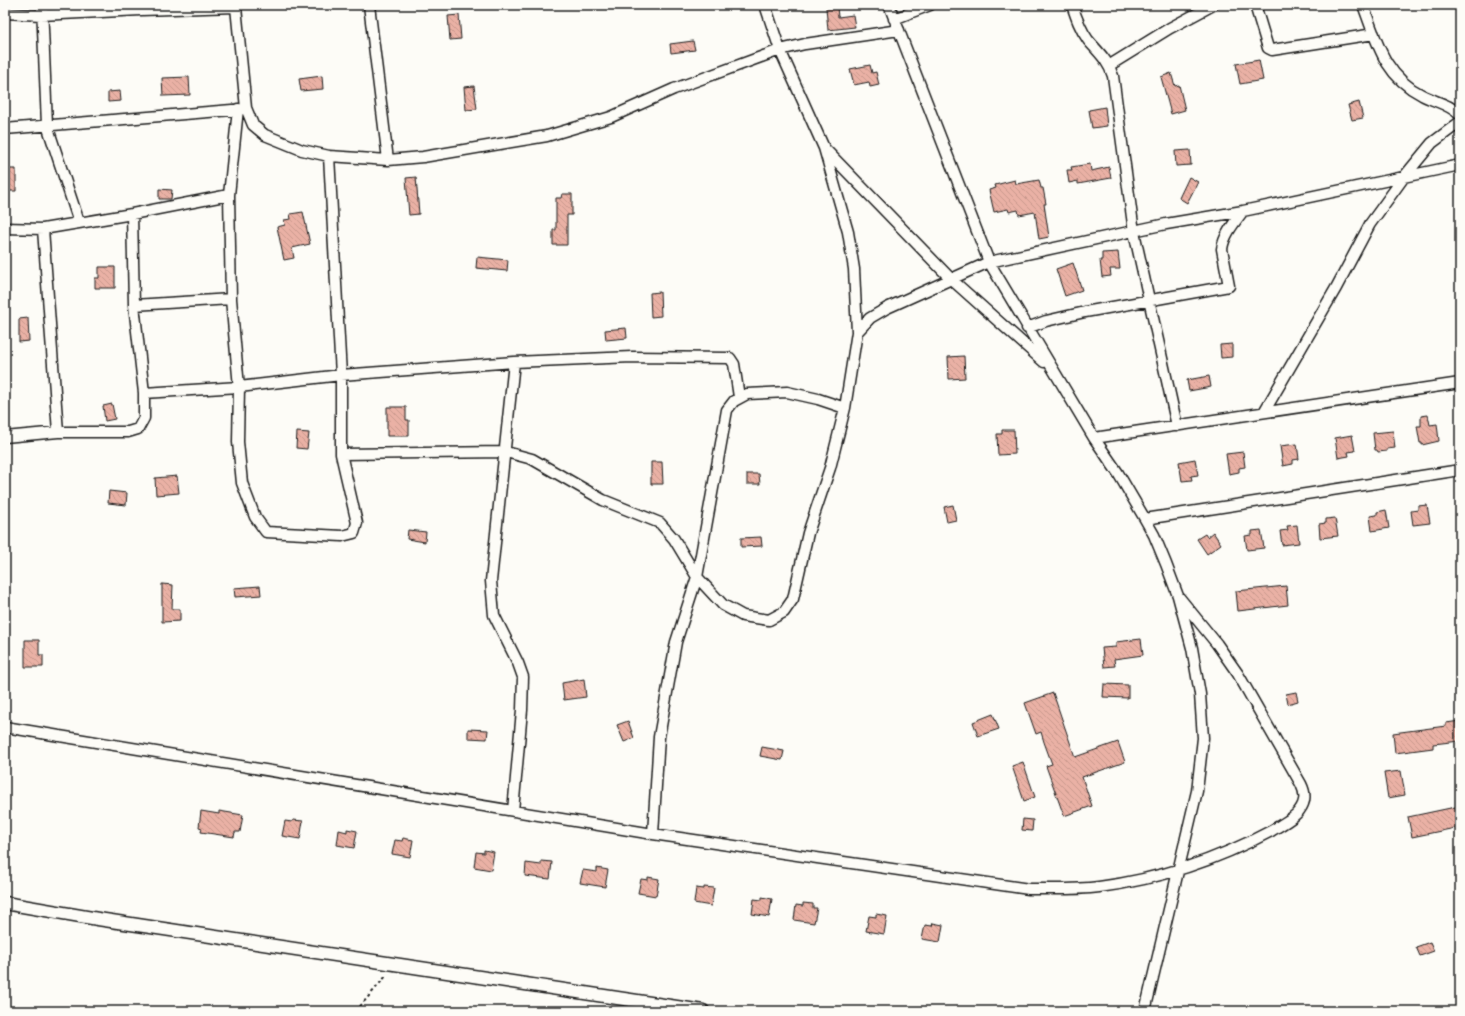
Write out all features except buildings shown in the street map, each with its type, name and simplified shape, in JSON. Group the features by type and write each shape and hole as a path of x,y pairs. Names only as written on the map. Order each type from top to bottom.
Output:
{"street":[{"path":"369,5 388,160"},
{"path":"341,454 506,452 532,459 603,500 660,523 674,539 696,577 723,605 743,616 769,620 784,612 793,599 808,533 826,482 845,408 857,332 854,269 848,232 824,148 780,50 765,5"},
{"path":"889,5 989,262 1027,328 1094,438 1118,473 1145,519 1154,535 1178,596 1197,671 1203,738 1198,791 1145,1011"},
{"path":"894,19 930,5"},
{"path":"1072,5 1080,27 1110,65 1113,76 1134,232 1150,300 1176,426"},
{"path":"1110,65 1170,28 1214,5"},
{"path":"1255,5 1268,48 1272,50 1374,34"},
{"path":"1363,5 1383,60 1401,81 1422,95 1450,107 1460,115"},
{"path":"5,13 42,10 141,7 238,6 242,109 228,194 231,299 239,387 238,442 242,483 255,517 266,532 342,536 354,533 357,523 341,454 341,375 329,156"},
{"path":"42,10 47,125 79,222"},
{"path":"242,109 253,125 264,135 302,150 329,156 388,160 423,157 548,136 611,117 674,90 780,50 805,44 898,30"},
{"path":"5,129 242,109"},
{"path":"1264,412 1336,288 1370,224 1404,176 1432,143 1460,122"},
{"path":"824,148 951,279 1052,368"},
{"path":"857,332 870,318 887,308 989,262 1134,232 1173,222 1242,211 1460,165"},
{"path":"5,228 43,229 132,214 228,194"},
{"path":"1027,328 1046,321 1085,312 1229,286 1222,250 1223,243 1226,235 1242,211"},
{"path":"5,437 58,432 134,431 142,424 144,418 144,393 134,305 132,214"},
{"path":"43,229 58,432"},
{"path":"134,305 231,299"},
{"path":"144,393 239,387 341,375 514,362 632,357 730,358 734,364 739,397"},
{"path":"513,811 522,710 523,677 518,663 494,615 491,581 506,452 514,362"},
{"path":"1094,438 1460,383"},
{"path":"653,834 658,737 676,642 696,577 727,410 739,397 747,394 787,392 845,408"},
{"path":"1145,519 1460,470"},
{"path":"5,727 653,834 1029,888 1070,890 1099,886 1179,870 1219,857 1279,826 1298,812 1304,799 1302,784 1238,674 1217,644 1178,596"},
{"path":"5,903 703,1011"}],"path":[{"path":"356,1011 397,964"}]}
